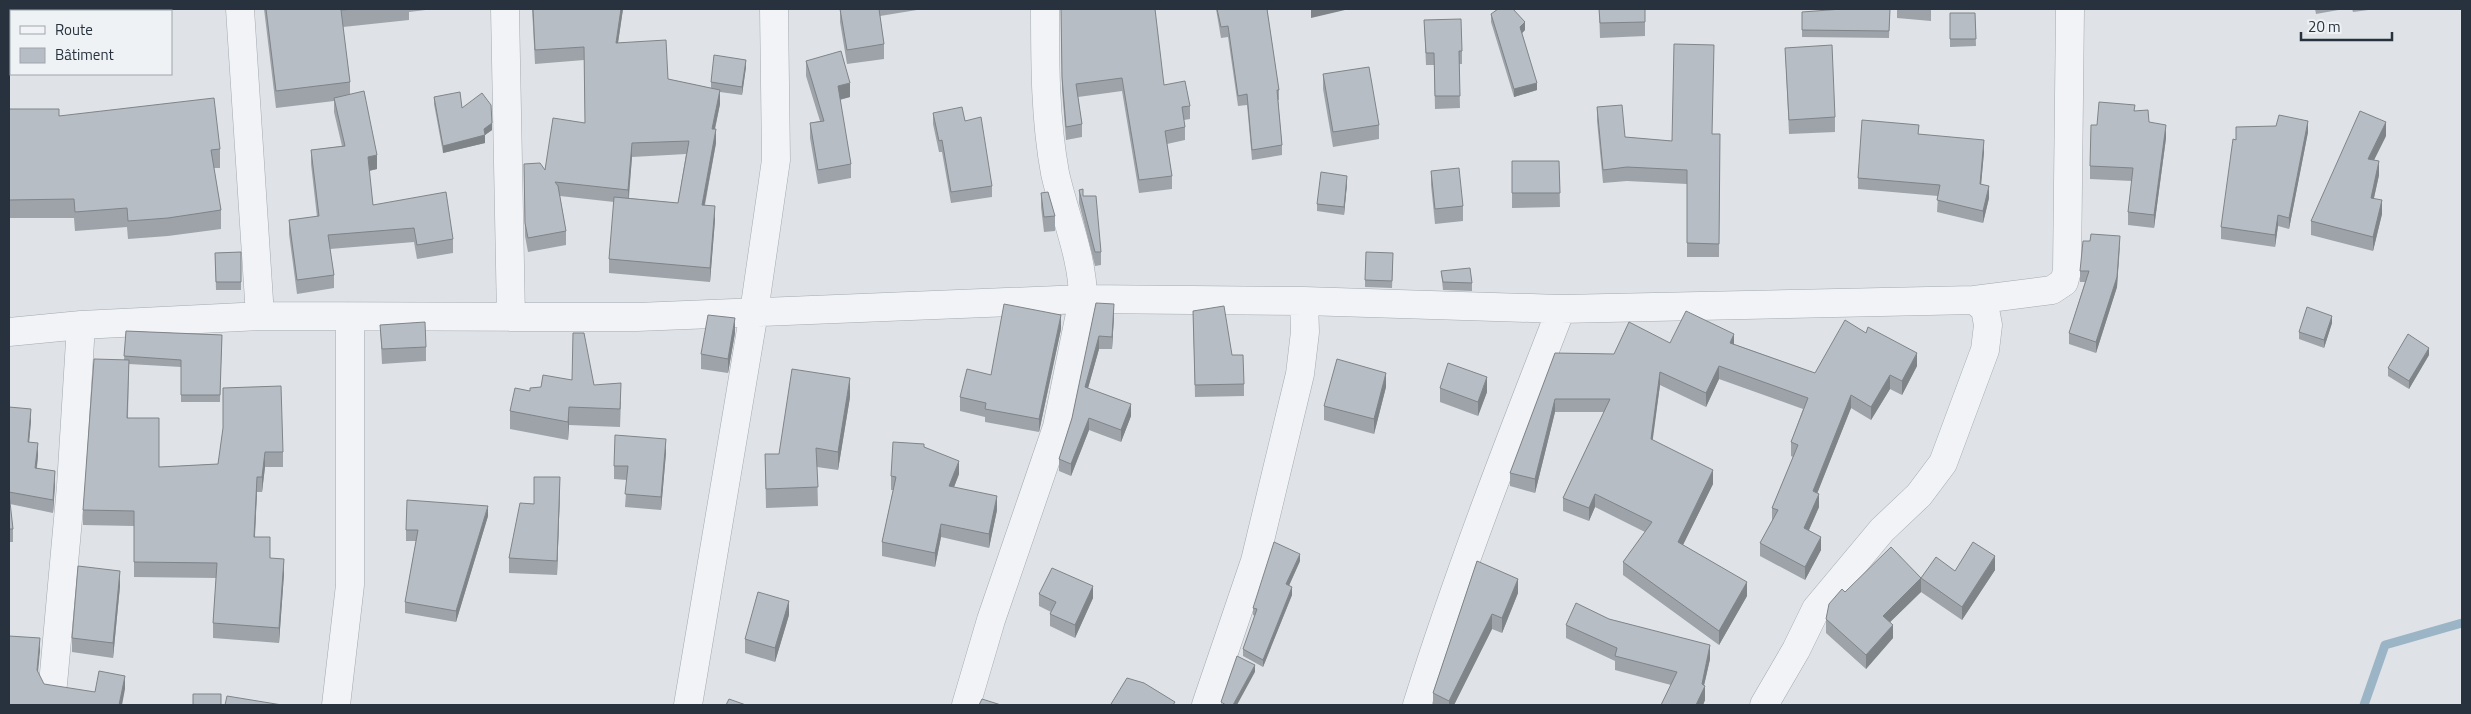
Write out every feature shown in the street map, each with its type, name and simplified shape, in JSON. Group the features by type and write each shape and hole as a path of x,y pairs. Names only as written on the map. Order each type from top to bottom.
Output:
{"street":[{"path":"240,9 260,316"},
{"path":"505,9 511,317"},
{"path":"688,705 754,312 776,160 774,9"},
{"path":"966,705 991,620 1058,427 1083,299 1083,278 1055,170 1044,66 1045,9"},
{"path":"9,332 80,325 260,316 637,317 1083,299 1304,301 1561,309 1974,300 2052,290 2064,282 2067,271 2070,9"},
{"path":"1764,705 1796,650 1816,609 1882,530 1919,495 1943,463 1985,350 1988,324 1985,309 1974,300"},
{"path":"1206,705 1260,542 1300,374 1305,332 1304,301"},
{"path":"1417,705 1448,607 1483,509 1561,309"},
{"path":"336,705 350,585 350,317"},
{"path":"53,684 71,486 80,325"}],"building":[{"path":"93,9 125,9 125,10"},
{"path":"266,9 357,9 341,10 350,82 276,91"},
{"path":"533,9 621,9 616,43 666,40 668,79 720,90 712,129 716,129 702,205 715,206 710,268 609,259 614,197 678,203 689,141 632,143 628,190 555,182 558,186 566,231 528,238 525,223 524,164 540,163 545,170 553,118 585,123 584,47 535,50"},
{"path":"840,9 879,9 884,44 847,50"},
{"path":"1061,9 1155,9 1164,85 1185,81 1190,106 1182,107 1185,127 1165,131 1172,176 1139,180 1122,78 1076,84 1082,124 1066,127 1062,77"},
{"path":"1217,9 1267,9 1279,90 1277,90 1282,145 1252,150 1247,94 1238,96 1228,26 1221,27"},
{"path":"1498,9 1513,9 1525,22 1520,27 1537,83 1514,89 1491,14"},
{"path":"1599,9 1645,9 1645,22 1600,23"},
{"path":"1842,9 1890,9 1889,31 1802,30 1802,12"},
{"path":"1950,13 1975,13 1976,39 1950,39"},
{"path":"1461,19 1462,51 1459,51 1460,96 1435,96 1434,53 1426,53 1424,20"},
{"path":"1674,44 1714,45 1712,134 1720,134 1719,244 1687,243 1687,170 1627,167 1603,170 1597,107 1622,105 1625,137 1672,141"},
{"path":"1832,45 1835,117 1789,120 1785,48"},
{"path":"841,51 850,83 838,86 851,164 818,170 810,123 824,121 806,61"},
{"path":"714,55 746,60 742,87 711,82"},
{"path":"1369,67 1379,125 1333,132 1323,74"},
{"path":"364,91 377,155 368,157 373,205 446,192 453,239 417,245 414,228 328,235 334,275 297,280 289,220 319,216 311,150 345,146 334,98"},
{"path":"460,92 462,108 482,93 491,105 492,123 484,129 485,135 443,146 434,97"},
{"path":"214,98 220,149 211,150 221,210 168,218 128,221 127,208 75,212 74,199 9,200 9,109 59,109 59,116"},
{"path":"2099,102 2135,105 2134,111 2148,110 2149,122 2166,125 2154,215 2128,212 2133,168 2090,166 2091,125 2097,125"},
{"path":"962,107 965,121 981,117 992,186 951,192 942,140 939,141 933,113"},
{"path":"2360,111 2386,122 2368,159 2379,161 2371,198 2382,200 2373,237 2311,221"},
{"path":"2279,115 2308,121 2289,218 2278,215 2275,235 2221,227 2233,139 2236,140 2236,127 2276,126"},
{"path":"1862,120 1919,125 1918,134 1984,140 1980,184 1989,186 1983,211 1937,200 1940,185 1858,178"},
{"path":"1512,161 1559,161 1560,193 1512,193"},
{"path":"1459,168 1463,206 1435,209 1431,171"},
{"path":"1321,172 1347,176 1344,207 1317,204"},
{"path":"1083,189 1083,196 1096,196 1101,252 1095,252 1079,190"},
{"path":"1048,192 1055,216 1044,217 1041,193"},
{"path":"2091,234 2120,236 2117,277 2096,342 2069,333 2089,271 2080,271 2083,241 2090,241"},
{"path":"241,252 241,282 216,282 215,253"},
{"path":"1366,252 1393,253 1392,281 1365,280"},
{"path":"1470,268 1472,283 1443,282 1441,271"},
{"path":"1096,303 1114,304 1112,337 1099,336 1085,387 1131,404 1121,430 1089,418 1071,464 1059,459 1072,418"},
{"path":"1004,304 1061,315 1039,419 985,409 986,403 960,397 967,369 991,375"},
{"path":"1224,306 1232,355 1243,355 1244,384 1195,385 1193,311"},
{"path":"2307,307 2332,316 2324,340 2299,332"},
{"path":"1686,311 1734,334 1730,343 1815,373 1845,320 1866,333 1868,327 1917,353 1902,381 1890,375 1871,407 1851,395 1813,491 1819,494 1804,528 1821,537 1805,567 1760,543 1778,510 1772,508 1798,445 1791,442 1808,398 1719,366 1706,393 1660,372 1651,439 1713,470 1678,542 1747,582 1719,631 1623,562 1652,522 1595,494 1589,508 1563,498 1610,399 1555,399 1535,479 1510,473 1555,353 1614,354 1629,322 1670,343"},
{"path":"708,315 735,318 728,359 701,354"},
{"path":"425,322 426,347 382,349 380,325"},
{"path":"126,331 222,335 220,395 181,395 181,360 124,356"},
{"path":"573,333 584,333 594,385 621,383 620,409 569,407 568,422 510,411 515,388 530,391 530,388 541,387 543,375 572,380"},
{"path":"2408,334 2429,348 2409,381 2388,368"},
{"path":"94,359 129,360 127,418 159,418 159,467 218,464 223,428 223,388 281,386 283,452 265,452 262,477 257,477 254,537 270,537 270,558 284,559 279,628 213,623 217,563 134,562 134,511 83,510"},
{"path":"1337,359 1386,373 1374,419 1324,406"},
{"path":"1448,363 1487,377 1478,402 1440,388"},
{"path":"792,369 850,378 838,452 816,448 818,487 766,489 765,454 779,454"},
{"path":"9,407 31,409 28,442 38,443 35,468 55,471 53,500 9,492"},
{"path":"615,435 666,439 661,497 625,494 628,466 614,466"},
{"path":"893,442 924,444 924,447 959,461 949,486 997,496 989,534 941,524 935,553 882,542 896,477 891,476"},
{"path":"534,477 560,477 557,561 509,558 520,503 534,504"},
{"path":"9,493 13,529 9,529"},
{"path":"407,500 488,506 456,611 405,602 418,530 406,530"},
{"path":"1274,542 1300,554 1286,584 1292,587 1263,660 1243,649 1257,609 1253,608"},
{"path":"1973,542 1995,556 1962,607 1921,578 1936,557 1955,571"},
{"path":"1891,547 1921,578 1883,616 1893,625 1866,655 1826,619 1829,604 1842,589 1845,592"},
{"path":"1477,561 1518,579 1502,618 1492,614 1449,701 1433,693"},
{"path":"78,566 120,571 113,643 72,638"},
{"path":"1052,568 1093,586 1075,625 1050,614 1056,602 1039,594"},
{"path":"758,592 789,601 775,648 745,639"},
{"path":"1576,603 1609,619 1710,645 1702,684 1705,686 1696,705 1661,705 1677,672 1615,656 1617,648 1566,625"},
{"path":"9,636 40,638 37,670 44,684 95,692 99,671 125,676 119,705 9,705"},
{"path":"1237,656 1255,665 1233,705 1226,705 1221,702"},
{"path":"1127,678 1144,683 1175,702 1173,705 1111,704"},
{"path":"193,694 221,694 221,705 193,705"},
{"path":"227,696 282,705 225,705"},
{"path":"729,699 746,705 726,705"},
{"path":"982,699 1001,705 979,705"}],"waterway":[{"path":"2364,705 2385,645 2462,623"}]}
